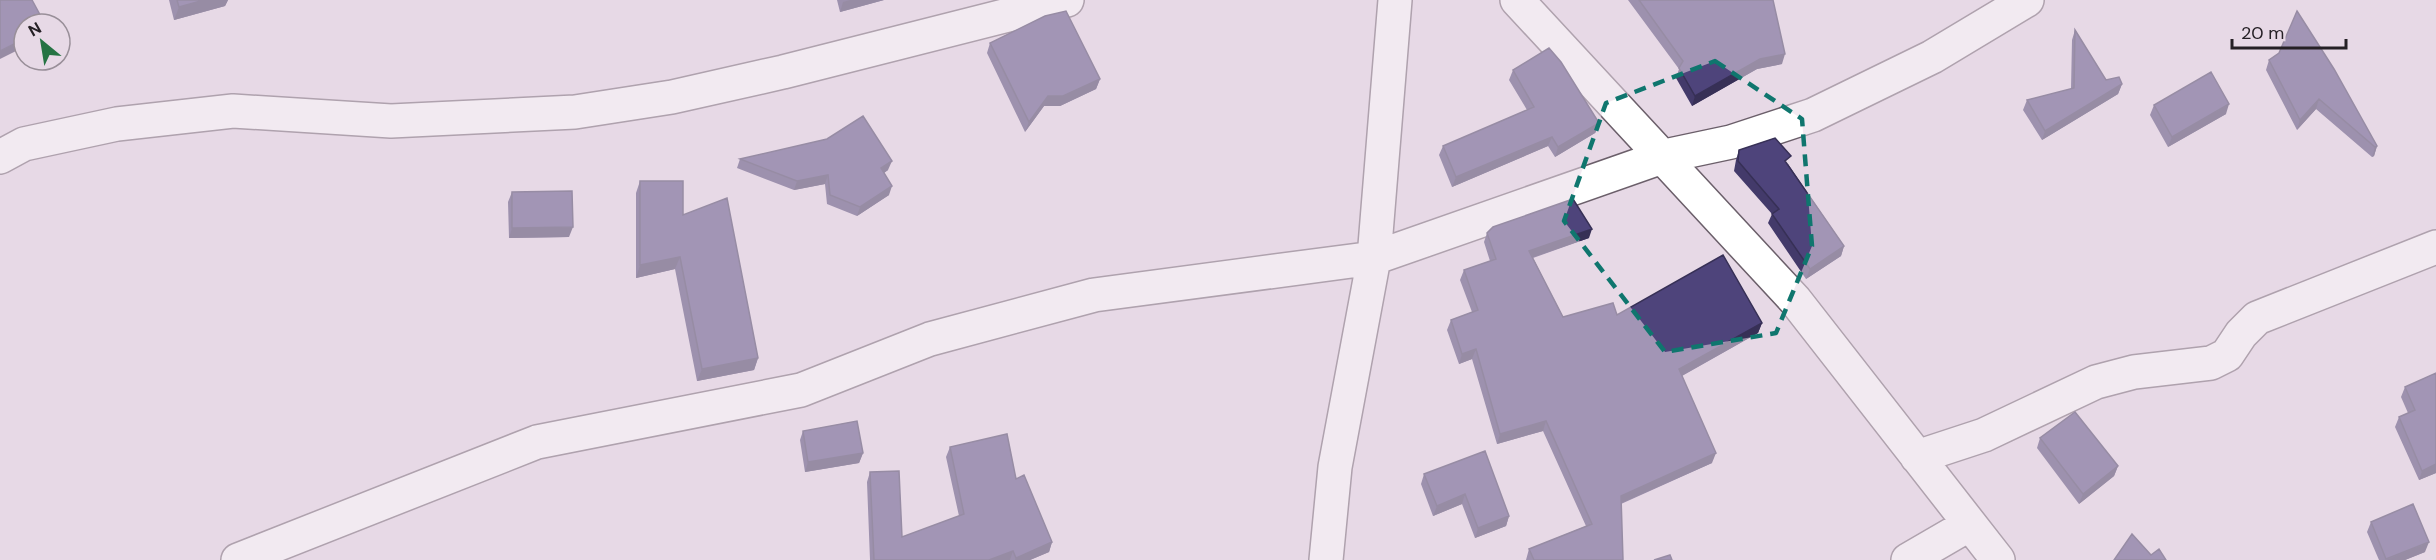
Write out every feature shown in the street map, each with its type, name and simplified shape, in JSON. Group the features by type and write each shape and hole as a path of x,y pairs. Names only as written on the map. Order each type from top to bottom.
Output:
{"street":[{"path":"0,157 24,144 117,124 233,111 390,122 575,112 672,97 772,75 943,34 1067,0"},
{"path":"1326,560 1335,467 1374,258 1395,0"},
{"path":"1517,0 1665,156 1795,300 1998,560"},
{"path":"238,560 537,442 801,390 930,339 1094,295 1374,258 1665,156 1731,142 1813,115 1932,57 2027,0"},
{"path":"1917,457 1984,435 2096,382 2134,372 2211,363 2227,355 2241,334 2257,318 2436,247"},
{"path":"1908,560 1970,524"}],"highlighted area":[{"path":"1715,61 1802,119 1812,246 1776,333 1665,352 1564,221 1606,103"}],"building":[{"path":"0,0 32,0 38,12 12,12 12,45 0,51"},
{"path":"177,0 204,0 179,7"},
{"path":"1639,0 1773,0 1785,54 1760,59 1695,96 1679,68 1683,61"},
{"path":"1066,11 1100,79 1063,96 1048,96 1029,122 990,43 1045,16"},
{"path":"2297,11 2334,69 2377,146 2375,147 2319,99 2300,120 2269,60 2279,53"},
{"path":"2075,30 2106,80 2119,77 2122,84 2045,131 2027,100 2074,88"},
{"path":"1549,48 1561,62 1599,123 1558,147 1552,137 1456,177 1443,146 1534,107 1513,70"},
{"path":"2211,72 2229,104 2172,137 2154,105"},
{"path":"863,116 892,161 881,168 892,186 860,207 830,195 828,175 797,181 740,159 827,139"},
{"path":"1775,138 1791,156 1785,161 1844,246 1810,269 1772,214 1779,209 1738,161 1739,150"},
{"path":"640,181 683,181 683,215 727,198 758,358 702,369 680,257 640,265"},
{"path":"572,191 573,227 512,228 512,192"},
{"path":"1573,199 1592,229 1529,251 1563,317 1613,303 1617,315 1723,255 1762,323 1679,369 1716,453 1621,496 1623,560 1534,560 1529,549 1592,524 1546,421 1500,434 1476,349 1462,354 1451,320 1478,310 1464,270 1496,259 1487,233 1493,227"},
{"path":"2436,373 2436,464 2422,471 2399,417 2415,410 2405,387"},
{"path":"2075,412 2118,466 2083,494 2040,438"},
{"path":"857,421 863,453 808,462 803,431"},
{"path":"1007,434 1016,479 1024,475 1052,542 1016,558 1013,551 989,560 874,560 870,472 899,471 902,537 964,514 950,447"},
{"path":"1485,451 1509,516 1478,528 1465,494 1437,506 1424,474"},
{"path":"2413,504 2429,542 2386,559 2371,522"},
{"path":"2132,534 2151,555 2159,549 2166,560 2114,560"},
{"path":"1670,555 1672,560 1654,560"}]}
